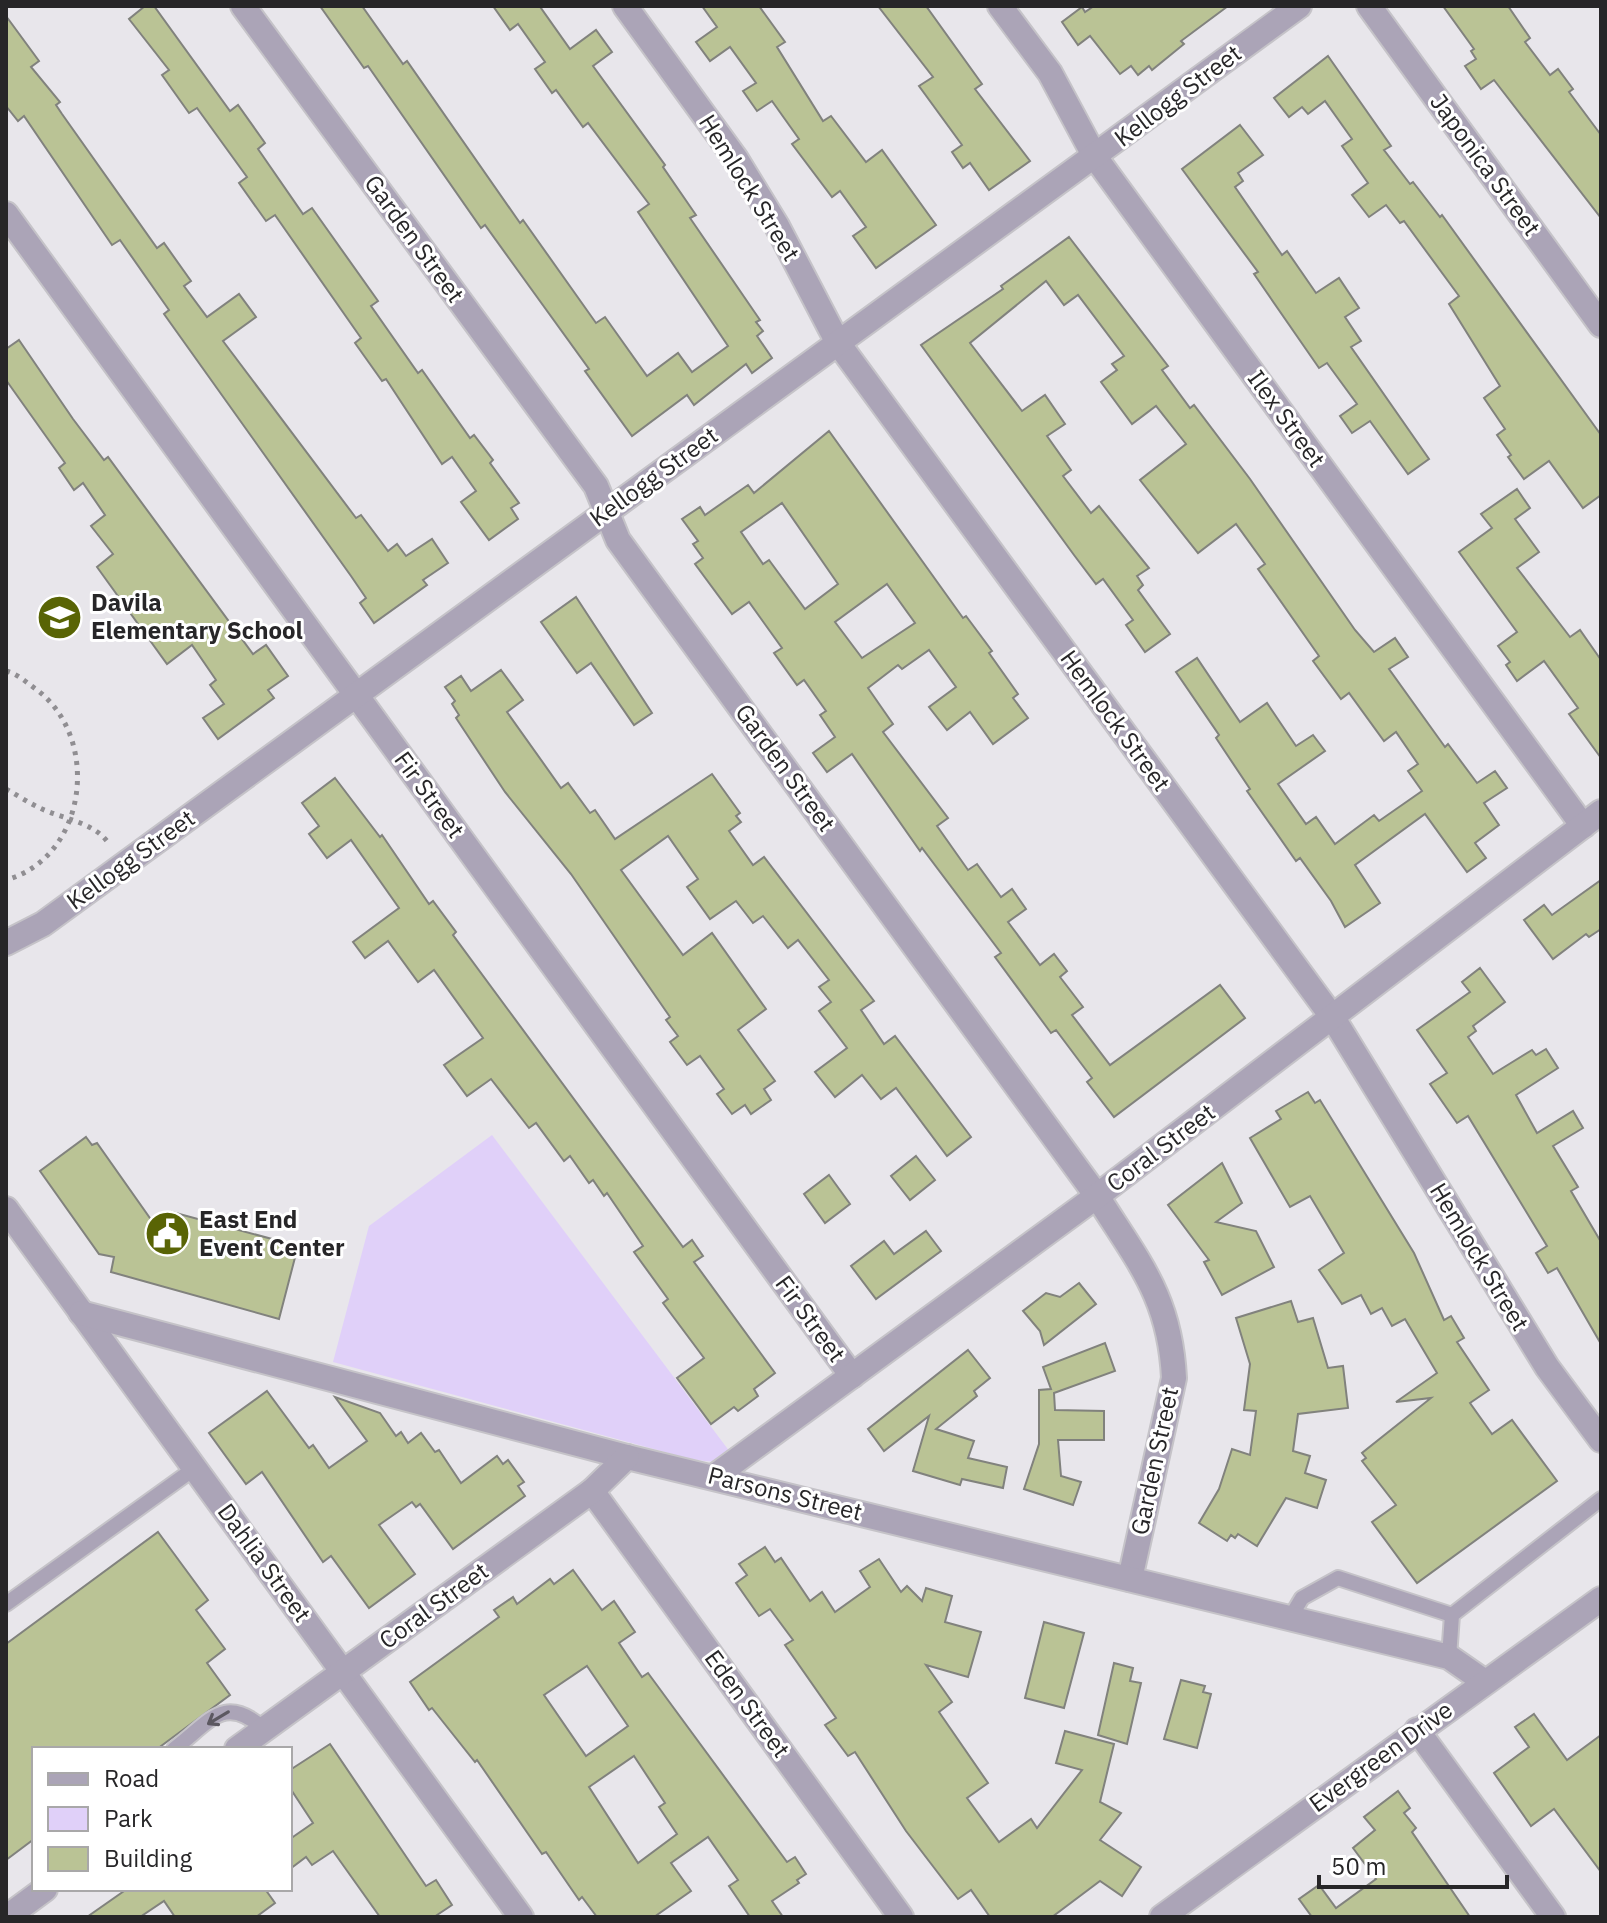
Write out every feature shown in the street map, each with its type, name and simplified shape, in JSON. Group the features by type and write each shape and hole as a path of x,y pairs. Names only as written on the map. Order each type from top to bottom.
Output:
{"street":[{"name":"Garden Street","path":"243,6 596,486 618,540 1097,1196 1158,1293 1173,1352 1174,1378 1130,1579"},
{"name":"Hemlock Street","path":"625,6 736,159 777,226 838,343 1333,1018 1547,1367 1601,1440"},
{"name":"Ilex Street","path":"1000,6 1050,73 1095,157 1592,819"},
{"name":"Kellogg Street","path":"6,943 43,924 1299,6"},
{"name":"Japonica Street","path":"1369,6 1601,325"},
{"name":"Fir Street","path":"6,214 852,1376"},
{"name":"Coral Street","path":"715,1476 1097,1196 1592,819"},
{"name":"Dahlia Street","path":"6,1209 519,1916"},
{"name":"Parsons Street","path":"81,1313 627,1457 1449,1657 1485,1682"},
{"name":"Coral Street","path":"240,1747 592,1491 627,1457"},
{"name":"Eden Street","path":"592,1491 901,1917"},
{"name":"Evergreen Drive","path":"1162,1917 1601,1599"},
{"path":"1417,1730 1553,1917"},
{"path":"7,1917 42,1891"}],"lane":[{"path":"6,1604 195,1468"},
{"path":"1449,1657 1452,1615 1601,1499"},
{"path":"1290,1618 1302,1598 1338,1578 1452,1615"},
{"path":"177,1747 223,1712 235,1710 246,1713 264,1729"}],"path":[{"path":"6,671 53,702 74,740 80,783 70,819 42,859 6,880"},
{"path":"6,789 42,810 70,819 104,836 109,844"}],"green space":[{"path":"492,1135 733,1456 717,1461 687,1458 333,1362 369,1226"}],"building":[{"path":"145,6 154,6 230,111 238,105 265,143 258,149 303,214 312,208 378,301 371,306 418,373 422,370 470,438 474,435 493,460 490,463 519,503 511,508 518,519 489,540 461,502 476,491 452,457 442,464 386,379 382,381 355,343 361,338 275,215 266,221 239,183 247,177 197,108 189,113 162,75 169,70 129,19"},
{"path":"320,6 362,6 403,64 407,61 520,223 523,220 596,323 605,317 647,376 678,353 692,372 728,346 638,212 649,204 588,123 583,127 556,90 552,93 535,69 545,62 518,24 510,30 493,6 543,6 541,8 570,49 596,30 612,52 593,66 665,165 663,167 696,215 690,218 760,320 756,322 763,331 757,336 772,358 752,373 746,364 694,405 687,395 632,436 585,371 589,369 485,225 481,228 368,66 364,68"},
{"path":"702,6 759,6 785,42 777,47 823,121 831,116 866,162 882,150 936,225 876,268 853,236 866,227 840,191 832,197 792,144 799,139 772,101 757,111 743,91 756,83 730,47 710,61 696,42 717,27"},
{"path":"878,6 926,6 982,84 975,89 1030,161 989,190 970,163 963,168 952,152 962,145 919,86 933,77"},
{"path":"1094,6 1228,6 1181,41 1184,44 1152,70 1149,66 1138,75 1131,66 1120,74 1090,36 1078,45 1062,22 1082,7 1085,12"},
{"path":"1443,6 1508,6 1530,38 1525,42 1550,75 1558,69 1573,89 1569,92 1601,135 1601,218 1494,80 1481,89 1465,66 1476,59 1471,51 1474,49"},
{"path":"6,16 39,61 31,67 60,102 56,105 62,114 157,248 164,243 191,281 184,286 207,317 239,294 256,317 223,341 356,518 361,515 388,551 397,544 406,556 432,539 448,563 423,580 427,585 374,623 360,603 366,598 164,314 169,310 120,240 112,245 24,116 18,121 6,106"},
{"path":"1328,56 1391,146 1384,150 1410,184 1413,182 1440,217 1442,215 1601,435 1601,495 1583,508 1549,461 1524,479 1508,457 1511,455 1497,435 1505,429 1484,398 1500,386 1449,304 1459,296 1404,221 1400,223 1386,205 1369,217 1352,195 1368,183 1342,146 1352,139 1325,101 1308,114 1302,107 1289,117 1274,98"},
{"path":"1240,125 1263,155 1238,173 1243,181 1235,187 1282,255 1287,251 1316,293 1339,278 1359,308 1345,317 1361,341 1351,347 1429,459 1408,474 1370,421 1352,433 1340,416 1357,404 1327,363 1319,368 1254,274 1258,272 1182,169"},
{"path":"1069,237 1168,366 1162,370 1190,408 1194,405 1250,479 1355,630 1374,652 1395,638 1408,657 1389,669 1445,747 1448,744 1477,783 1495,771 1507,788 1484,803 1499,825 1475,843 1486,858 1467,872 1425,814 1355,865 1380,903 1345,927 1331,901 1300,858 1296,861 1247,791 1250,789 1216,738 1219,735 1176,672 1197,658 1240,722 1267,703 1296,746 1313,735 1325,751 1278,784 1306,824 1316,817 1335,844 1374,815 1379,821 1422,791 1408,771 1418,764 1396,732 1384,741 1349,693 1341,699 1313,661 1319,656 1258,569 1265,564 1236,524 1198,553 1140,480 1186,444 1156,406 1132,424 1101,382 1117,370 1112,364 1124,356 1078,295 1064,305 1046,281 970,343 1022,411 1045,395 1065,424 1047,436 1071,470 1063,476 1091,513 1099,506 1149,568 1137,576 1143,585 1138,590 1170,634 1145,652 1126,625 1133,620 1103,579 1096,584 921,345 1003,289 1001,286"},
{"path":"19,340 73,419 104,460 108,457 253,654 266,645 288,676 268,690 274,698 218,739 203,718 224,704 210,685 216,680 192,645 167,664 97,567 113,554 91,526 105,515 83,483 74,490 59,468 65,463 6,380 6,349"},
{"path":"829,431 963,618 966,616 992,651 989,653 1018,694 1013,698 1028,718 993,744 970,712 947,730 929,707 956,687 929,650 902,669 898,665 868,688 893,724 883,732 948,818 937,826 968,870 977,864 1001,897 1012,889 1026,909 1008,922 1040,965 1054,954 1067,971 1060,977 1083,1007 1072,1015 1110,1065 1220,985 1245,1018 1114,1117 1087,1082 1092,1078 1056,1030 1051,1033 995,957 1001,953 922,848 920,851 852,754 827,772 813,753 835,737 820,715 826,711 804,680 797,685 774,653 782,648 749,602 732,614 695,564 703,558 693,544 698,541 682,519 700,507 705,515 748,485 754,493","holes":["782,503 838,584 805,609 769,560 763,564 741,532","887,584 915,623 862,658 835,622"]},
{"path":"1517,489 1530,508 1515,519 1539,552 1517,568 1570,637 1580,630 1601,660 1601,758 1569,714 1578,708 1544,661 1517,681 1506,665 1510,662 1498,646 1517,632 1459,552 1492,528 1481,514"},
{"path":"576,597 652,713 634,725 591,663 577,673 541,622"},
{"path":"501,670 523,700 507,712 561,788 568,783 590,813 595,810 615,839 712,774 740,813 736,816 741,822 729,831 753,865 764,857 874,1001 861,1010 884,1044 895,1036 971,1137 947,1156 896,1088 881,1099 862,1075 835,1097 815,1072 847,1048 819,1011 831,1002 819,987 829,980 798,940 788,948 763,916 753,923 736,901 710,919 687,887 698,879 668,836 621,870 683,955 712,933 766,1009 738,1030 775,1081 764,1089 771,1100 751,1114 745,1105 732,1114 717,1094 724,1089 700,1056 687,1065 670,1042 678,1036 666,1020 670,1017 571,874 505,792 456,718 459,715 452,704 455,701 445,687 461,676 471,691"},
{"path":"335,778 380,837 382,835 429,904 433,901 456,932 453,935 683,1247 692,1240 703,1256 694,1262 775,1373 754,1389 758,1396 738,1411 734,1407 711,1424 677,1378 704,1358 663,1303 668,1299 634,1252 643,1246 607,1193 604,1196 593,1180 589,1183 570,1156 564,1161 536,1123 529,1128 491,1079 467,1096 444,1065 483,1038 434,970 418,982 388,941 365,958 353,942 399,908 351,840 327,858 309,834 319,826 302,803"},
{"path":"1601,880 1601,929 1589,937 1586,934 1553,959 1524,920 1544,905 1552,915"},
{"path":"1480,968 1505,1002 1473,1026 1476,1031 1468,1037 1493,1074 1532,1050 1536,1055 1546,1049 1558,1068 1516,1095 1537,1133 1573,1111 1583,1128 1553,1146 1578,1187 1571,1191 1601,1242 1601,1344 1557,1268 1548,1273 1536,1253 1547,1246 1468,1116 1457,1123 1430,1084 1447,1073 1417,1030 1470,992 1462,982"},
{"path":"1308,1092 1315,1103 1320,1100 1414,1253 1444,1320 1451,1316 1464,1338 1457,1342 1489,1390 1470,1403 1492,1434 1512,1420 1557,1481 1417,1583 1372,1522 1396,1505 1362,1461 1366,1458 1362,1453 1431,1398 1396,1402 1437,1373 1405,1319 1392,1326 1382,1308 1371,1314 1361,1295 1342,1304 1319,1270 1344,1253 1310,1196 1290,1207 1250,1138 1281,1119 1276,1111"},
{"name":"East End Event Center","path":"86,1137 92,1145 97,1143 164,1238 172,1212 298,1246 279,1319 111,1272 114,1257 99,1254 40,1171"},
{"path":"916,1156 935,1180 910,1200 891,1176"},
{"path":"1222,1163 1242,1203 1216,1222 1256,1231 1274,1267 1222,1295 1204,1262 1209,1260 1168,1205"},
{"path":"829,1175 850,1204 825,1223 804,1194"},
{"path":"926,1231 941,1251 876,1299 851,1266 884,1241 894,1254"},
{"path":"1079,1283 1096,1304 1044,1345 1040,1331 1023,1311 1046,1293 1060,1297"},
{"path":"1291,1301 1298,1322 1313,1318 1328,1368 1343,1366 1348,1408 1298,1414 1293,1451 1310,1456 1305,1473 1326,1480 1317,1508 1286,1498 1257,1546 1238,1534 1235,1538 1231,1535 1227,1541 1199,1523 1219,1489 1232,1449 1250,1455 1256,1411 1244,1410 1250,1364 1236,1318"},
{"path":"1105,1343 1115,1371 1054,1393 1055,1410 1104,1411 1104,1440 1058,1440 1061,1476 1081,1482 1073,1505 1024,1489 1039,1444 1039,1390 1051,1389 1043,1367"},
{"path":"968,1350 990,1378 974,1391 977,1396 936,1429 974,1441 968,1458 1007,1467 1003,1488 962,1479 960,1485 913,1471 929,1416 884,1451 868,1429"},
{"path":"267,1391 309,1448 313,1445 329,1468 367,1441 335,1397 380,1413 396,1436 401,1432 408,1443 421,1433 435,1452 439,1450 461,1483 497,1456 503,1464 508,1460 524,1482 518,1486 525,1496 453,1549 420,1504 416,1507 412,1502 379,1525 415,1574 369,1608 331,1556 323,1562 262,1472 246,1484 209,1433"},
{"path":"158,1532 208,1600 196,1610 225,1649 207,1663 230,1695 160,1747 32,1747 32,1840 6,1860 6,1644"},
{"path":"765,1547 775,1562 781,1558 810,1601 822,1592 835,1612 870,1587 860,1571 879,1559 901,1592 907,1586 922,1601 926,1588 952,1596 945,1622 981,1632 968,1677 926,1665 952,1702 939,1712 988,1783 967,1798 999,1842 1031,1819 1037,1828 1082,1770 1056,1763 1065,1731 1114,1744 1100,1802 1121,1813 1100,1840 1141,1867 1122,1896 1100,1881 1052,1917 990,1917 971,1890 958,1899 906,1831 855,1752 848,1756 825,1725 836,1718 785,1645 793,1640 770,1609 759,1616 736,1583 747,1575 739,1564"},
{"path":"573,1570 602,1610 614,1601 635,1632 619,1643 642,1677 648,1673 787,1862 795,1857 806,1874 797,1880 799,1883 772,1901 783,1917 750,1917 729,1886 738,1880 708,1837 671,1863 691,1891 654,1917 597,1917 582,1897 579,1900 546,1852 542,1854 477,1760 475,1762 432,1708 429,1710 410,1682 499,1617 494,1610 513,1597 517,1604 550,1579 554,1584","holes":["587,1666 628,1726 586,1756 544,1695","634,1756 665,1803 659,1807 677,1834 638,1863 589,1787"]},
{"path":"1044,1622 1084,1633 1064,1708 1025,1698"},
{"path":"1114,1663 1133,1668 1130,1681 1141,1683 1127,1744 1098,1735"},
{"path":"1181,1680 1205,1686 1203,1692 1211,1694 1197,1748 1164,1739"},
{"path":"1534,1714 1567,1760 1601,1735 1601,1872 1554,1809 1531,1826 1494,1773 1529,1747 1515,1727"},
{"path":"330,1744 426,1886 436,1880 452,1905 434,1917 380,1917 333,1851 312,1865 306,1857 292,1868 292,1838 313,1823 292,1791 292,1769"},
{"path":"1398,1791 1410,1808 1404,1813 1416,1828 1412,1832 1470,1917 1312,1917 1299,1899 1319,1885 1336,1908 1376,1879 1353,1848 1375,1830 1364,1817"},
{"path":"124,1891 266,1891 275,1903 256,1917 175,1917 164,1901 140,1917 87,1917"}],"place":[{"name":"Davila Elementary School","path":"60,617"},
{"name":"East End Event Center","path":"168,1234"}]}
